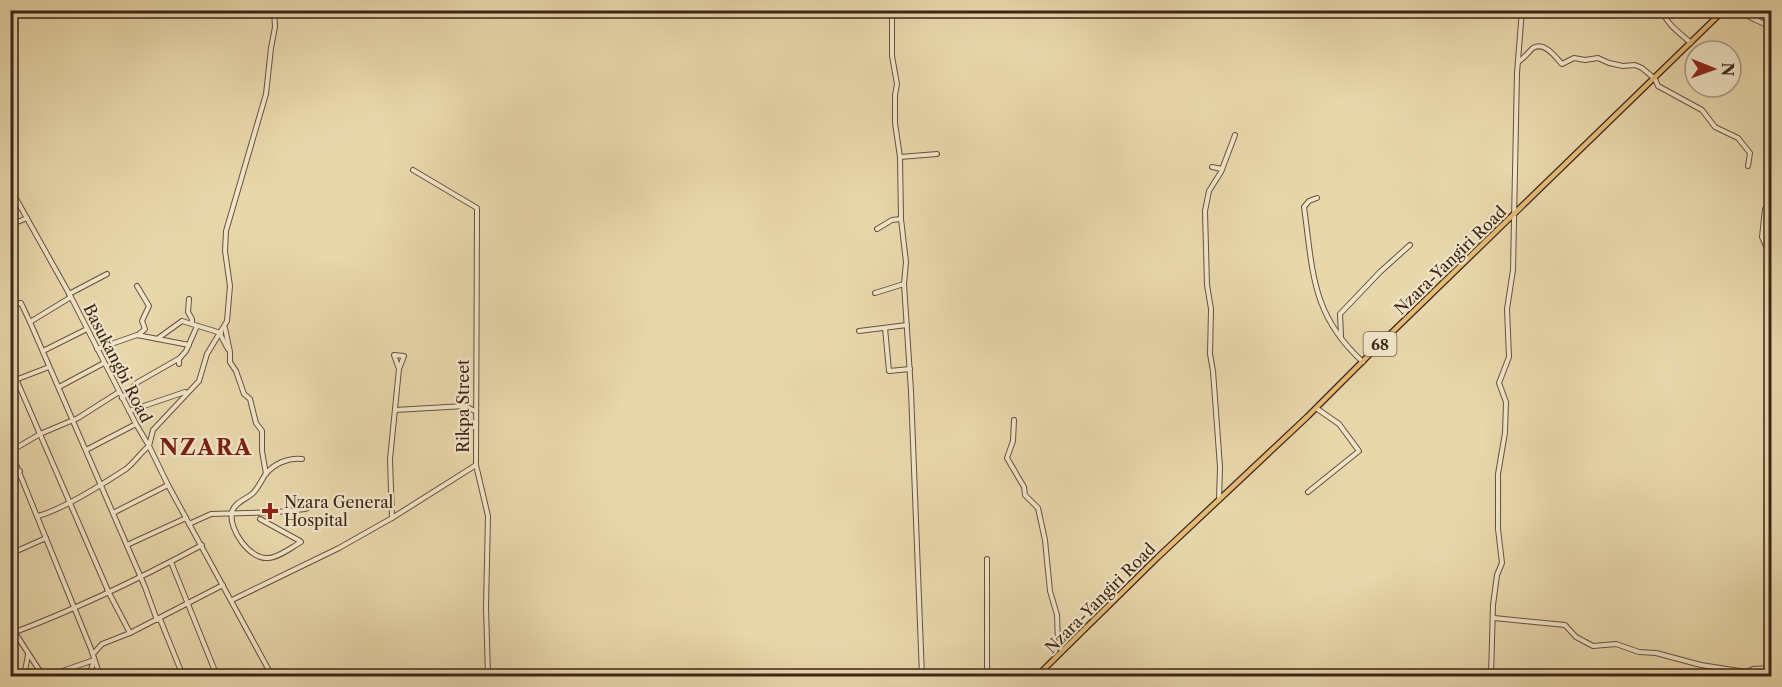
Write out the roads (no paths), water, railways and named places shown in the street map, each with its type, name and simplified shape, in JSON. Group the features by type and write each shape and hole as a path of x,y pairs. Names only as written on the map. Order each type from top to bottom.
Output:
{"main road":[{"name":"Nzara-Yangiri Road","path":"1695,39 1723,11"},
{"name":"Nzara-Yangiri Road","path":"1037,676 1683,51"}],"street":[{"path":"266,474 262,451 262,431 256,423 250,399 243,394 236,371 230,362 225,327 230,286 225,251 226,231 266,94 275,27 274,10"},
{"path":"892,10 892,56 897,84 895,123 900,157 901,219 906,262 904,284 921,595 922,676"},
{"path":"1491,676 1497,575 1502,563 1498,529 1498,474 1505,433 1506,402 1499,383 1509,357 1507,309 1513,270 1515,215 1513,194 1522,10"},
{"path":"1662,10 1663,15 1687,39"},
{"path":"1740,10 1743,15 1772,27"},
{"path":"1518,62 1527,57 1533,48 1539,47 1547,49 1562,64 1574,58 1586,60 1598,58 1623,66 1635,65 1654,79 1658,86 1702,110 1715,127 1741,141 1750,153 1748,166"},
{"path":"1219,501 1220,467 1210,354 1211,309 1207,285 1205,211 1209,191 1222,169 1235,135"},
{"path":"900,157 937,154"},
{"path":"1212,167 1222,169"},
{"name":"Rikpa Street","path":"413,170 477,207 476,465 488,516 486,607 488,676"},
{"name":"Basukangbi Road","path":"10,188 272,676"},
{"path":"1317,198 1309,201 1304,207 1312,274 1320,302 1332,326 1363,362"},
{"path":"1765,210 1764,245 1772,243"},
{"path":"10,225 27,218"},
{"path":"878,229 892,220 901,219"},
{"path":"1763,233 1772,234"},
{"path":"1341,337 1340,314 1380,272 1410,245"},
{"path":"30,322 107,274"},
{"path":"875,293 904,284"},
{"path":"97,349 137,335 145,329 142,321 149,306 137,286"},
{"path":"189,299 188,312 192,324"},
{"path":"10,305 21,303 30,322 183,676"},
{"path":"156,339 182,321 220,333 230,352"},
{"path":"859,331 907,325"},
{"path":"179,364 197,326"},
{"path":"38,516 69,502 127,468 139,453 149,446 153,430 187,391 199,381 207,354 225,327"},
{"path":"885,328 890,371 910,369"},
{"path":"43,351 87,329"},
{"path":"137,335 189,345"},
{"path":"122,398 138,382 180,358"},
{"path":"59,387 104,363"},
{"path":"10,365 109,593 130,633"},
{"path":"10,382 49,366"},
{"path":"392,518 390,459 399,369"},
{"path":"129,411 187,391"},
{"path":"100,676 11,451 40,434 74,420 119,392"},
{"path":"395,410 465,406 475,411"},
{"path":"1308,492 1359,451 1339,424 1316,408"},
{"path":"1014,420 1013,441 1007,458 1024,487 1025,495 1038,508 1049,568 1050,591 1057,615 1058,643 1063,652"},
{"path":"86,450 135,424"},
{"path":"260,519 301,542 271,559 260,558 244,545 233,524 232,512 234,506 254,493 266,474 278,464 293,458 302,459"},
{"path":"232,600 339,548 392,518 476,465"},
{"path":"10,475 20,471"},
{"path":"113,513 168,485"},
{"path":"189,524 211,514 286,511 305,509 316,504"},
{"path":"127,545 186,518"},
{"path":"10,548 12,554 46,538"},
{"path":"12,633 75,609 141,578 202,545"},
{"path":"987,559 987,676"},
{"path":"171,562 217,676"},
{"path":"89,676 93,657 102,644 130,633 223,585"},
{"path":"1494,618 1565,625 1576,637 1593,646 1616,644 1639,652 1656,653 1701,665 1746,672 1753,669 1772,668"},
{"path":"10,625 12,633 43,676"},
{"path":"24,676 28,656"},
{"path":"48,676 93,657"}],"place":[{"name":"Nzara General Hospital","path":"270,511"}],"district":[{"name":"NZARA","path":"206,447"}]}
